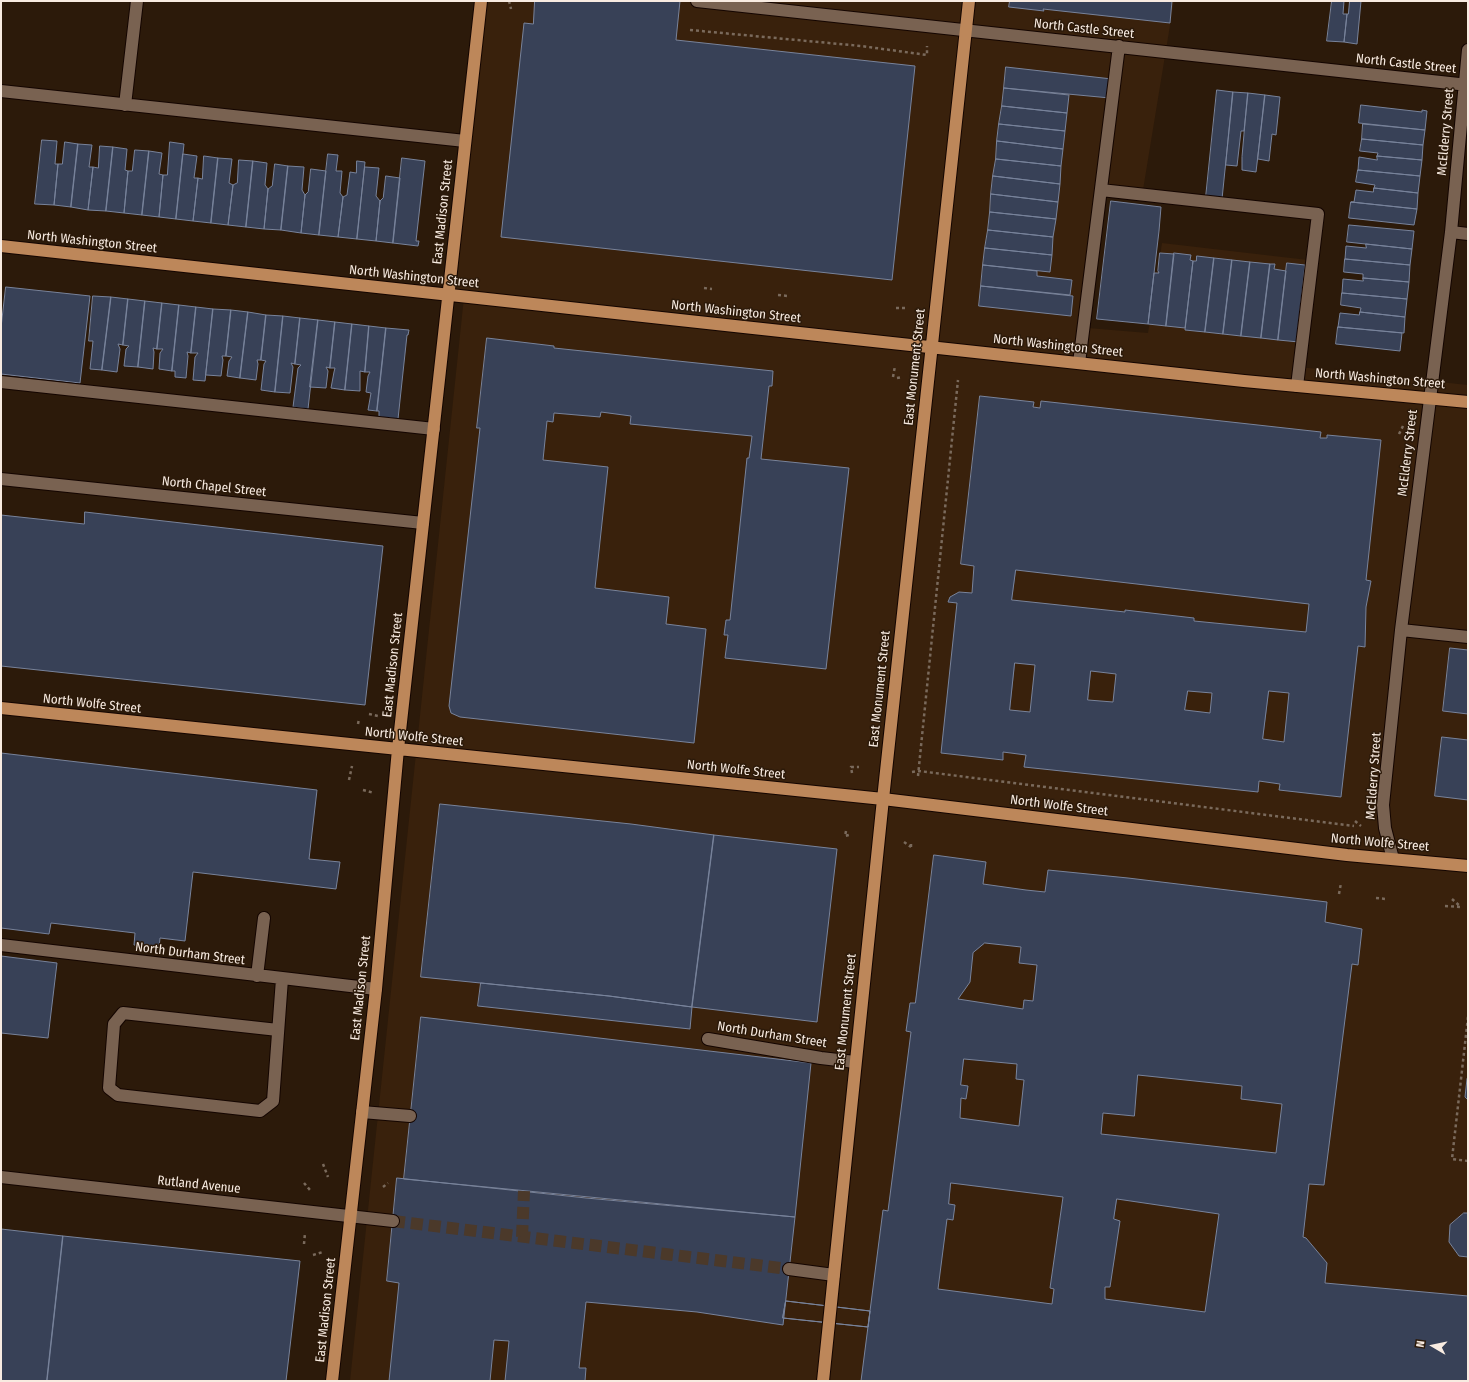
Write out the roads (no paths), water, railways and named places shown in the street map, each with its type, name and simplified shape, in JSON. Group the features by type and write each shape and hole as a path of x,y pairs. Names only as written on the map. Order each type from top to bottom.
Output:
{"main road":[{"name":"East Madison Street","path":"332,1381 376,989 398,749 481,1"},
{"name":"East Monument Street","path":"823,1381 855,1062 969,1"},
{"name":"North Washington Street","path":"1,246 1079,363 1468,402"},
{"name":"North Wolfe Street","path":"1,708 883,799 1393,859 1468,866"}],"street":[{"path":"125,105 137,1"},
{"name":"North Castle Street","path":"697,1 1466,84"},
{"path":"1079,363 1119,46"},
{"name":"McElderry Street","path":"1393,859 1385,828 1383,805 1401,630 1451,232 1468,50"},
{"path":"1,91 465,141"},
{"path":"1101,190 1318,214 1297,386"},
{"path":"1451,232 1468,234"},
{"path":"1,382 434,429"},
{"name":"North Chapel Street","path":"1,479 424,522"},
{"path":"1401,630 1468,637"},
{"path":"257,976 264,918"},
{"name":"North Durham Street","path":"1,945 376,989"},
{"path":"278,1030 123,1013 114,1024 109,1088 118,1095 260,1111 273,1101 282,979"},
{"name":"North Durham Street","path":"708,1039 821,1058 855,1062"},
{"path":"362,1112 410,1116"},
{"name":"Rutland Avenue","path":"1,1177 393,1221"},
{"path":"789,1269 834,1275"}],"tunnel":[{"path":"522,1237 524,1191"},
{"path":"393,1221 789,1269"}]}
